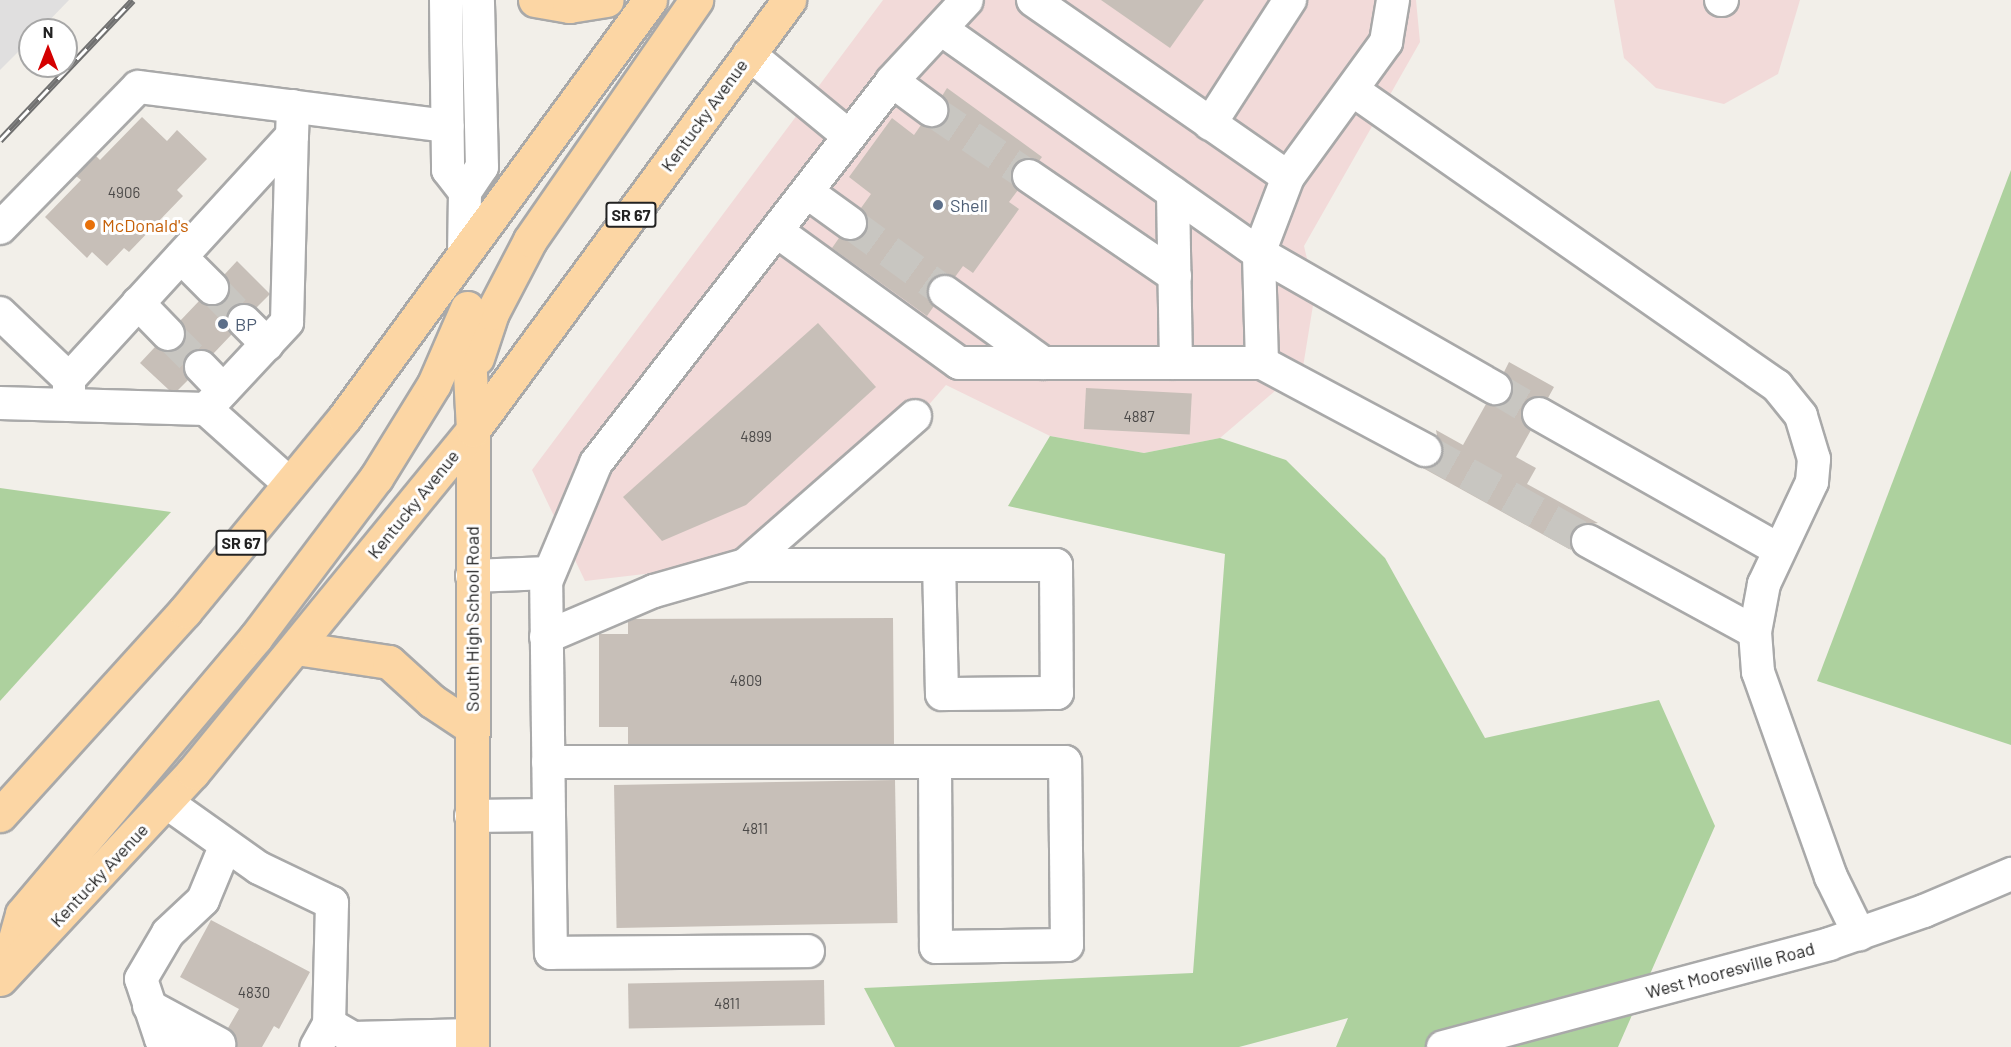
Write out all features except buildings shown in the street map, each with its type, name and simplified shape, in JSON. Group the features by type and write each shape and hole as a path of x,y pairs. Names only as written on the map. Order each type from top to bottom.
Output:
{"main road":[{"path":"535,0 569,6 607,0"},
{"name":"SR 67","path":"0,815 185,611 290,484 464,256 650,0"},
{"path":"471,387 492,313 530,240 696,0"},
{"name":"Kentucky Avenue","path":"3,976 166,802 296,648 473,430 789,0"},
{"name":"South High School Road","path":"464,256 473,430 472,1041"},
{"path":"3,976 22,914 256,637 376,478 434,384 467,308"},
{"path":"296,648 389,662 432,701 471,727"}],"street":[{"path":"446,0 448,170 465,192 482,167 478,0"},
{"path":"808,951 551,953 546,637 549,573 596,463 778,232 892,81 967,0"},
{"path":"1033,0 1288,177"},
{"path":"1262,363 1259,253 1288,177 1354,91 1386,42 1393,0"},
{"path":"1210,124 1291,1"},
{"path":"941,29 1259,253 1495,388"},
{"path":"749,54 849,136"},
{"path":"892,81 931,110"},
{"path":"0,228 138,87 293,121 448,126"},
{"path":"1354,91 1777,386 1801,416 1814,459 1812,482 1764,584 1755,632 1758,672 1831,877 1859,934"},
{"path":"69,392 138,303 181,257 293,121"},
{"path":"215,400 287,322 293,121"},
{"path":"1029,176 1175,276"},
{"name":"South High School Road","path":"464,256 465,192"},
{"path":"807,192 850,223"},
{"path":"1173,193 1176,363"},
{"path":"778,232 959,363 1262,363 1425,450"},
{"path":"181,257 212,288"},
{"path":"945,292 1043,363"},
{"path":"138,303 168,334"},
{"path":"0,313 69,392"},
{"path":"244,321 267,344"},
{"path":"201,367 215,400 290,484"},
{"path":"0,403 69,392 215,400"},
{"path":"1539,414 1779,550"},
{"path":"745,565 915,416"},
{"path":"1588,540 1755,632"},
{"path":"546,637 654,591 745,565 939,565 1056,565 1057,693 942,694 939,565"},
{"path":"472,576 549,573"},
{"path":"548,762 935,762 1065,762 1067,945 936,947 935,762"},
{"path":"166,802 225,847 333,903 322,1035 472,1041"},
{"path":"471,816 549,815"},
{"path":"175,1047 161,1039 141,980 168,933 203,900 225,847"},
{"name":"West Mooresville Road","path":"1443,1047 1859,934 2011,874"},
{"path":"149,1006 219,1044"}],"shaded area":[{"path":"0,0 69,0 52,18 18,18 18,52 0,70"},
{"path":"883,0 1416,0 1420,42 1304,246 1315,293 1303,367 1220,438 1144,453 1050,436 946,385 867,476 704,567 585,581 532,470"},
{"path":"1614,0 1800,0 1778,74 1724,104 1656,88 1624,58"}],"green space":[{"path":"2011,170 2011,745 1817,681"},
{"path":"1050,436 1144,453 1220,438 1286,460 1385,558 1485,738 1659,700 1715,826 1618,1047 1336,1047 1348,1018 1239,1047 895,1047 864,988 1193,973 1225,554 1008,506"},
{"path":"0,488 171,512 0,701"}],"tunnel":[{"path":"931,110 1029,176"},
{"path":"850,223 945,292"},
{"path":"212,288 244,321"},
{"path":"168,334 201,367"},
{"path":"1495,388 1539,414"},
{"path":"1425,450 1588,541"}],"railway":[{"path":"0,140 133,0"}],"place":[{"name":"Shell","path":"938,205"},
{"name":"McDonald's","path":"90,225"},
{"name":"BP","path":"223,324"}]}
